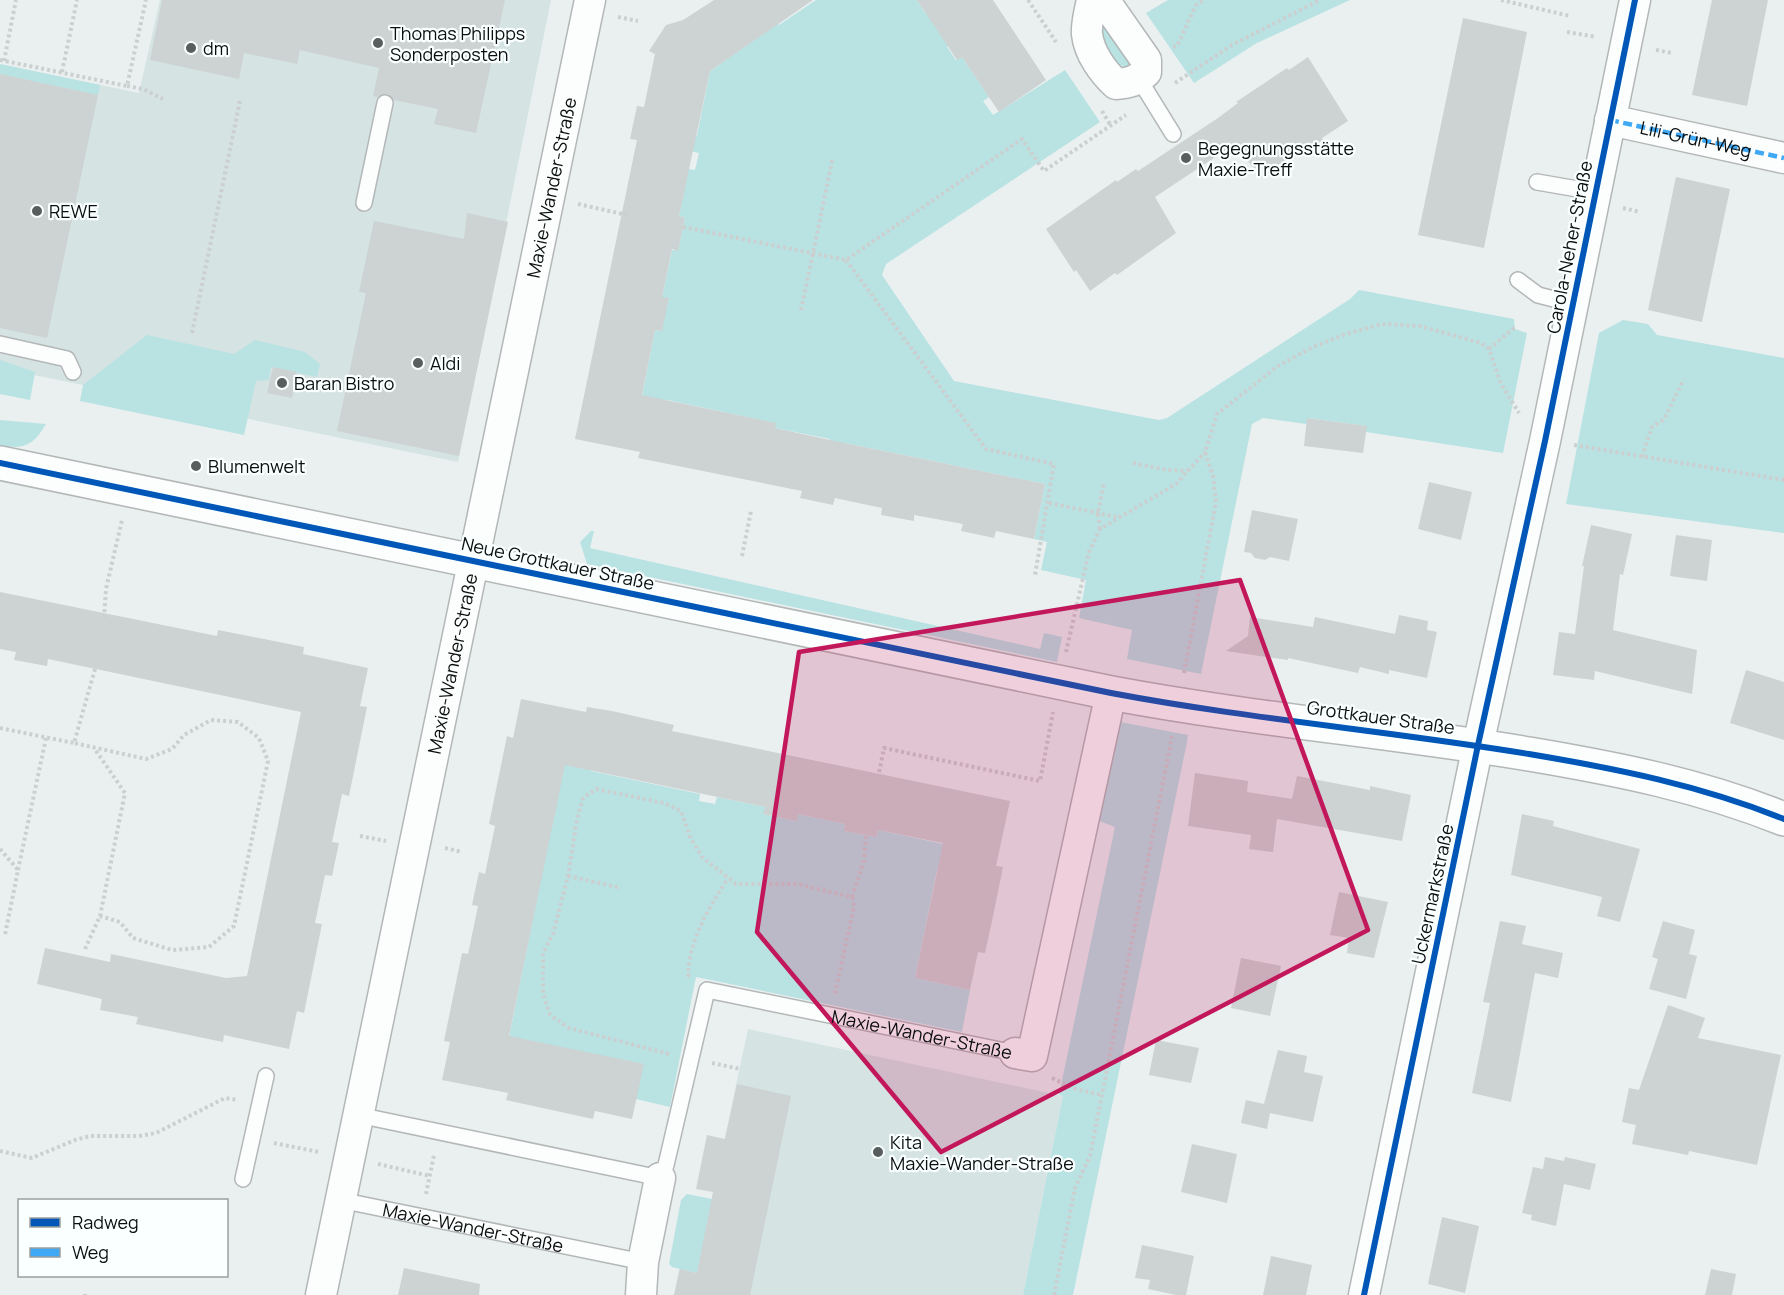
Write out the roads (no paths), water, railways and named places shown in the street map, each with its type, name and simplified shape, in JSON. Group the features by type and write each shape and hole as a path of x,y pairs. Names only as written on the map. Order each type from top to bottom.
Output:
{"street":[{"name":"Maxie-Wander-Straße","path":"321,1295 340,1200 336,1156 358,1115 590,0"},
{"path":"1092,0 1087,33 1091,49 1106,74 1116,84 1130,83 1145,89 1146,60 1104,0"},
{"name":"Carola-Neher-Straße","path":"1532,500 1635,0"},
{"name":"Lili-Grün-Weg","path":"1610,120 1784,158"},
{"name":"Neue Grottkauer Straße","path":"0,463 1111,693"},
{"name":"Uckermarkstraße","path":"1364,1295 1478,745 1532,500"},
{"name":"Maxie-Wander-Straße","path":"1023,1055 1111,693"},
{"name":"Grottkauer Straße","path":"1111,693 1178,705 1478,745 1600,766 1684,784 1784,819"},
{"path":"641,1295 643,1262 660,1178"}],"lane":[{"path":"1145,89 1173,134"},
{"path":"364,203 385,103"},
{"path":"1537,182 1595,192"},
{"path":"1518,280 1538,295 1573,304"},
{"path":"0,344 67,359 73,372"},
{"name":"Maxie-Wander-Straße","path":"660,1178 666,1165 707,990 1023,1055"},
{"path":"243,1179 266,1076"},
{"path":"358,1115 660,1178"},
{"name":"Maxie-Wander-Straße","path":"340,1200 643,1262"}],"place":[{"name":"Thomas Philipps Sonderposten","path":"378,43"},
{"name":"dm","path":"191,48"},
{"name":"Begegnungsstätte Maxie-Treff","path":"1186,158"},
{"name":"REWE","path":"37,211"},
{"name":"Aldi","path":"418,363"},
{"name":"Baran Bistro","path":"282,383"},
{"name":"Blumenwelt","path":"196,466"},
{"name":"Kita Maxie-Wander-Straße","path":"878,1152"}]}
